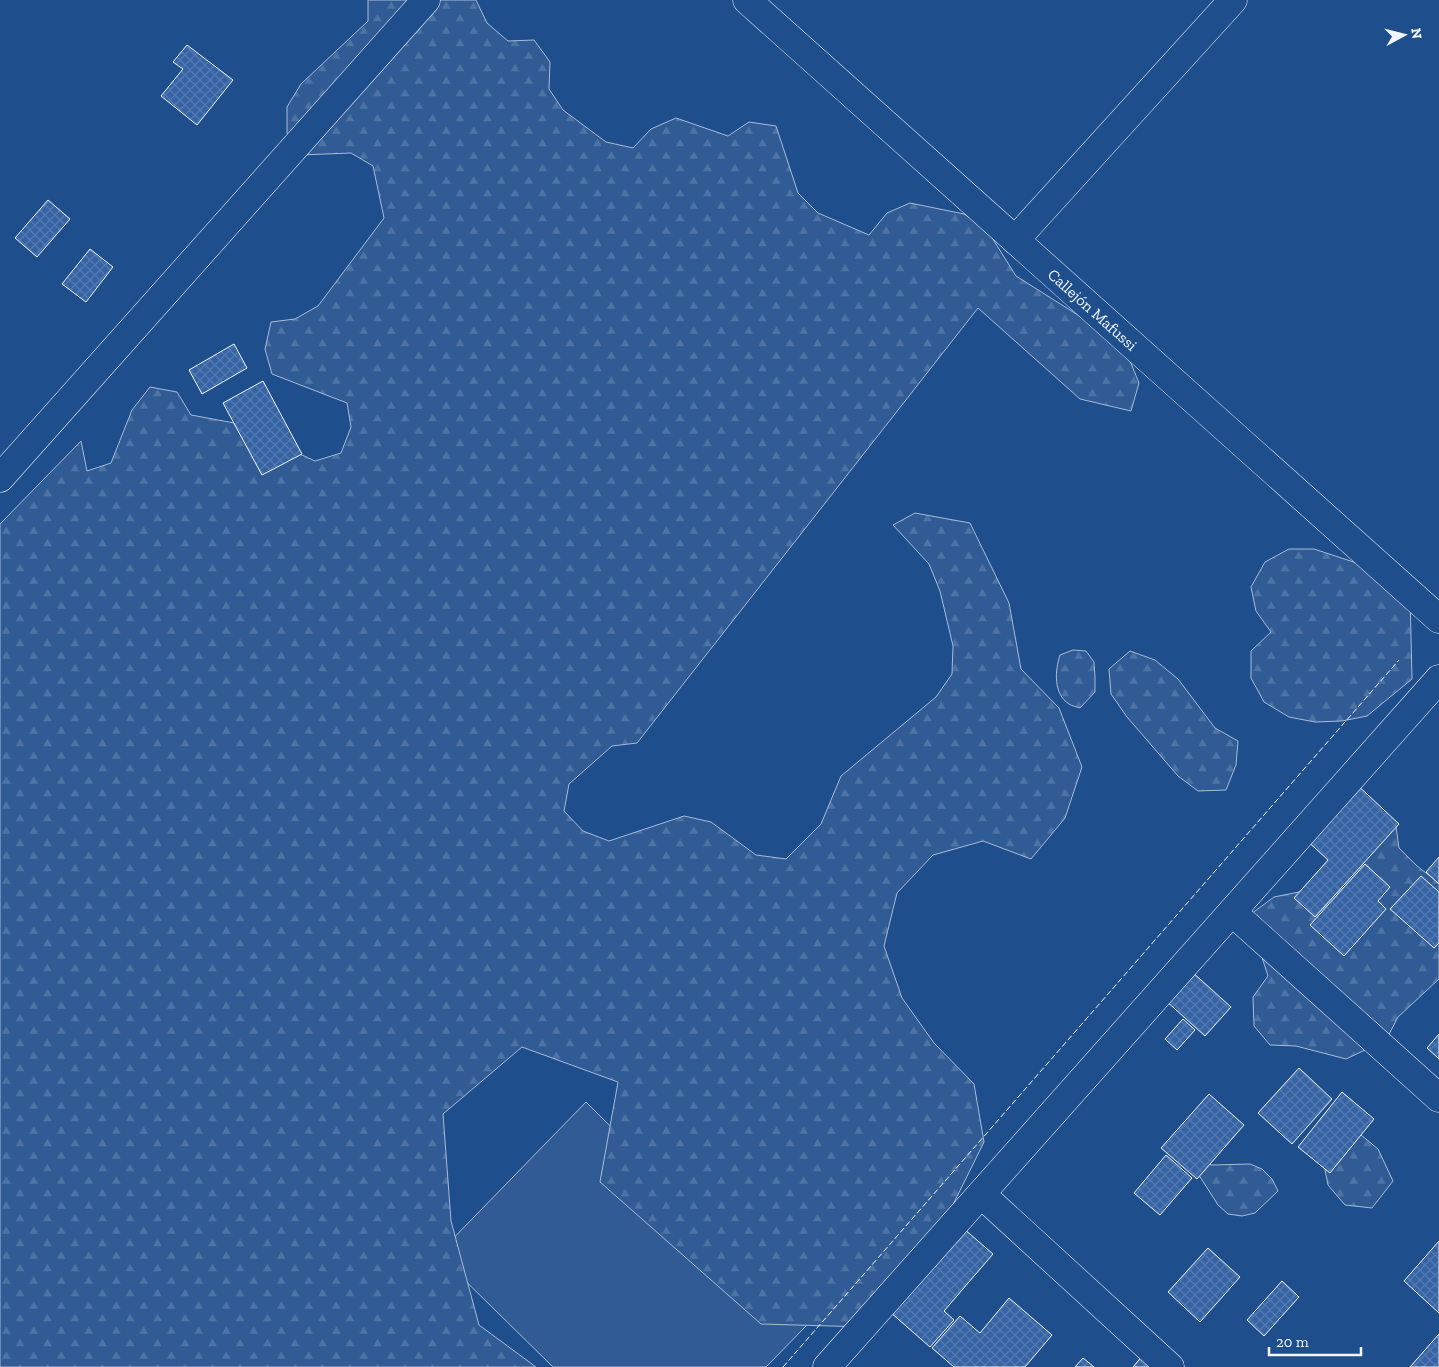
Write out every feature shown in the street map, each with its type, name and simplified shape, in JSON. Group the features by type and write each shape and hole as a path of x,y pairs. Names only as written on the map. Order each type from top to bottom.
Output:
{"street":[{"path":"0,478 426,0"},
{"name":"Callejón Mafussi","path":"746,0 1439,619"},
{"path":"1015,240 1233,0"},
{"path":"826,1367 1439,680"},
{"path":"1232,912 1439,1098"},
{"path":"981,1194 1170,1367"}],"shaded area":[{"path":"586,1102 809,1323 766,1367 553,1367 438,1254"}],"green space":[{"path":"368,0 476,0 487,23 508,41 534,40 550,62 549,89 563,110 606,142 633,148 651,129 676,118 728,136 749,122 776,126 798,193 818,213 869,235 887,213 910,203 964,214 986,228 1016,276 1108,334 1128,356 1139,383 1131,411 1080,399 978,308 637,743 612,746 569,784 564,811 583,831 609,841 684,816 711,822 756,855 786,859 821,824 841,776 936,697 952,674 953,646 940,591 929,564 893,525 915,513 970,523 1009,603 1021,669 1059,708 1082,767 1065,818 1031,859 983,841 933,855 897,893 884,946 902,998 934,1043 974,1084 984,1142 935,1241 866,1327 761,1324 600,1182 618,1082 522,1047 443,1114 451,1221 479,1325 536,1367 0,1367 0,524 81,441 87,471 111,463 132,410 150,387 177,392 191,415 272,430 291,450 315,461 341,453 351,427 347,403 272,374 265,349 271,322 295,319 318,306 384,218 373,166 351,153 300,155 287,133 287,107 301,84 368,21"},
{"path":"1289,549 1314,549 1393,575 1410,594 1412,679 1367,716 1342,721 1315,722 1289,717 1264,702 1251,678 1251,651 1271,632 1256,611 1251,587 1265,562"},
{"path":"1073,650 1086,651 1094,662 1095,692 1080,708 1070,705 1064,700 1058,688 1056,674 1060,655"},
{"path":"1130,651 1155,660 1178,679 1215,728 1238,741 1236,765 1226,790 1198,791 1178,776 1127,717 1111,694 1109,669"},
{"path":"1395,820 1399,848 1417,866 1439,883 1439,979 1398,1017 1386,1040 1346,1059 1296,1046 1270,1045 1254,1026 1253,997 1268,976 1260,951 1238,936 1251,914 1274,897 1324,887 1369,823"},
{"path":"1355,1130 1378,1149 1393,1181 1372,1208 1345,1205 1328,1185 1323,1160"},
{"path":"1188,1149 1211,1165 1250,1164 1262,1169 1272,1179 1278,1191 1255,1213 1242,1216 1228,1214 1218,1205 1195,1169"}],"building":[{"path":"187,45 233,80 197,125 161,96 183,69 173,62"},
{"path":"48,200 70,219 37,257 15,238"},
{"path":"90,249 113,267 86,302 62,284"},
{"path":"234,344 247,368 202,394 189,370"},
{"path":"263,381 302,454 262,475 223,403"},
{"path":"1353,781 1399,824 1315,917 1294,898 1328,860 1303,837"},
{"path":"1439,857 1439,884 1426,872"},
{"path":"1365,864 1390,887 1378,901 1386,909 1344,956 1310,925"},
{"path":"1421,876 1439,892 1439,943 1434,948 1390,909"},
{"path":"1191,971 1231,1007 1205,1036 1165,1000"},
{"path":"1183,1019 1195,1030 1177,1050 1165,1039"},
{"path":"1439,1034 1439,1059 1427,1048"},
{"path":"1299,1068 1332,1099 1292,1144 1258,1113"},
{"path":"1342,1092 1374,1119 1330,1173 1298,1147"},
{"path":"1209,1094 1244,1125 1197,1179 1161,1148"},
{"path":"1166,1155 1192,1178 1160,1215 1134,1193"},
{"path":"963,1228 993,1254 944,1311 954,1320 930,1347 890,1312"},
{"path":"1439,1241 1439,1313 1404,1281"},
{"path":"1208,1248 1240,1277 1200,1322 1168,1292"},
{"path":"1282,1281 1299,1297 1264,1336 1247,1320"},
{"path":"1009,1298 1052,1335 1025,1367 954,1367 932,1348 960,1316 980,1333"},
{"path":"1439,1334 1439,1367 1410,1367"},
{"path":"1143,1355 1156,1367 1133,1367"},
{"path":"1083,1358 1094,1367 1075,1367"}],"fence":[{"path":"783,1367 1399,660"}]}
